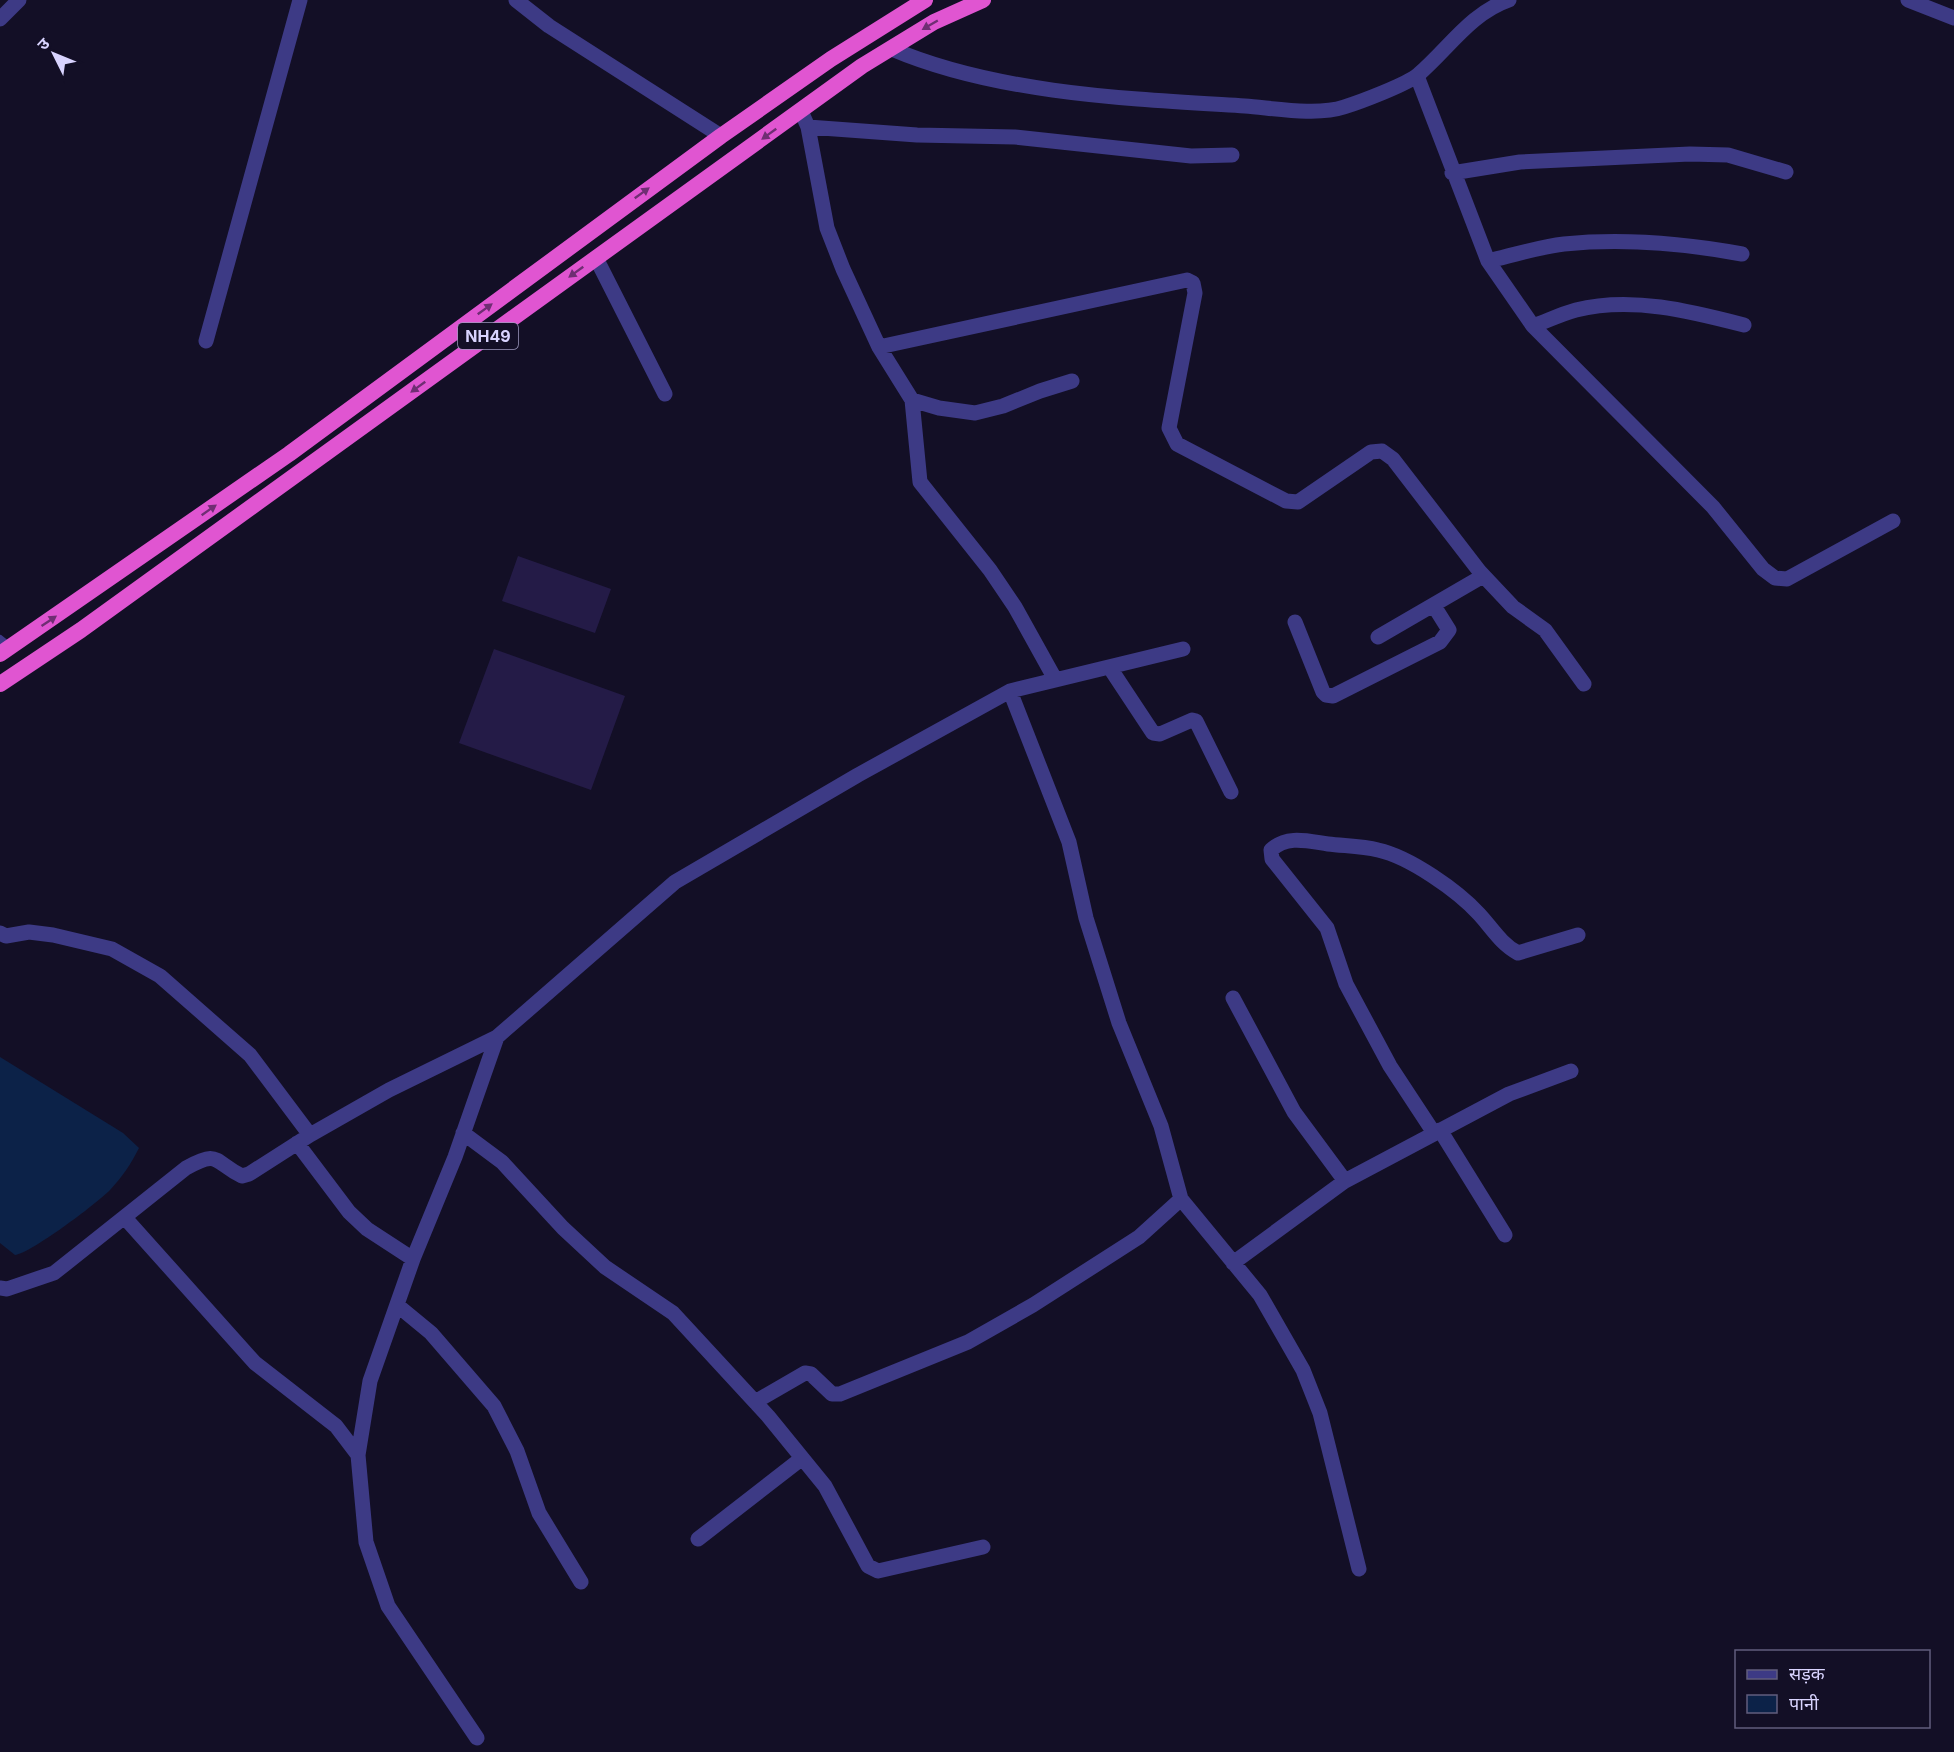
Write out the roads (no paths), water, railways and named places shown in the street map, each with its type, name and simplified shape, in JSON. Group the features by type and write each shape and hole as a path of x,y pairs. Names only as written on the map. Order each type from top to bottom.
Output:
{"highway":[{"name":"NH49","path":"4,646 288,454 721,136 831,59 925,0"},
{"name":"NH49","path":"0,684 91,623 862,66 934,22 983,0"}],"street":[{"path":"206,341 300,0"},
{"path":"516,0 549,26 721,136"},
{"path":"892,49 920,61 1029,86 1144,100 1297,109 1342,108 1417,76 1467,26 1495,5 1509,0"},
{"path":"1908,0 1954,18"},
{"path":"0,19 15,1"},
{"path":"1417,76 1452,173 1488,261 1533,326 1713,507 1763,569 1775,578 1787,579 1893,521"},
{"path":"801,111 808,127 827,228 879,347 912,400 920,482 990,570 1015,607 1055,680"},
{"path":"808,127 917,135 1015,137 1191,156 1232,155"},
{"path":"1452,173 1520,162 1690,154 1728,155 1786,172"},
{"path":"1488,261 1562,244 1640,241 1683,243 1742,254"},
{"path":"596,258 665,394"},
{"path":"879,347 1187,280 1193,283 1195,293 1169,428 1178,444 1286,501 1298,502 1371,452 1382,451 1393,459 1483,576 1513,607 1545,630 1584,684"},
{"path":"1533,326 1577,310 1621,306 1674,307 1744,325"},
{"path":"912,400 939,408 975,413 1003,406 1072,381"},
{"path":"1378,637 1483,576"},
{"path":"1295,622 1323,692 1333,696 1440,642 1449,630 1434,606"},
{"path":"0,1288 7,1289 54,1273 126,1219 186,1168 204,1158 217,1158 242,1176 389,1090 497,1037 675,882 858,775 1010,691 1183,649"},
{"path":"1110,668 1153,733 1160,734 1192,720 1196,721 1232,792"},
{"path":"1010,691 1069,842 1086,918 1119,1023 1161,1126 1181,1199 1260,1295 1303,1370 1320,1413 1359,1569"},
{"path":"1505,1235 1390,1066 1346,984 1327,928 1272,860 1271,850 1281,841 1295,840 1380,850 1410,863 1454,892 1479,913 1508,948 1518,953 1578,935"},
{"path":"0,933 6,936 29,932 45,934 112,949 160,976 250,1055 349,1212 367,1229 413,1259"},
{"path":"1233,998 1294,1112 1345,1181"},
{"path":"477,1738 388,1606 366,1542 358,1455 370,1381 413,1259 463,1133 497,1037"},
{"path":"1233,1263 1345,1181 1509,1094 1571,1071"},
{"path":"463,1133 502,1162 563,1228 605,1267 673,1313 755,1402 825,1486 868,1566 878,1571 983,1547"},
{"path":"755,1402 805,1373 811,1374 832,1394 840,1394 968,1342 1033,1305 1139,1237 1181,1199"},
{"path":"126,1219 255,1362 336,1425 358,1455"},
{"path":"397,1305 431,1333 494,1406 517,1451 539,1513 581,1582"},
{"path":"698,1539 801,1459"}],"water":[{"path":"0,1057 123,1133 139,1148 122,1175 103,1197 35,1246 15,1255 0,1243"}]}
